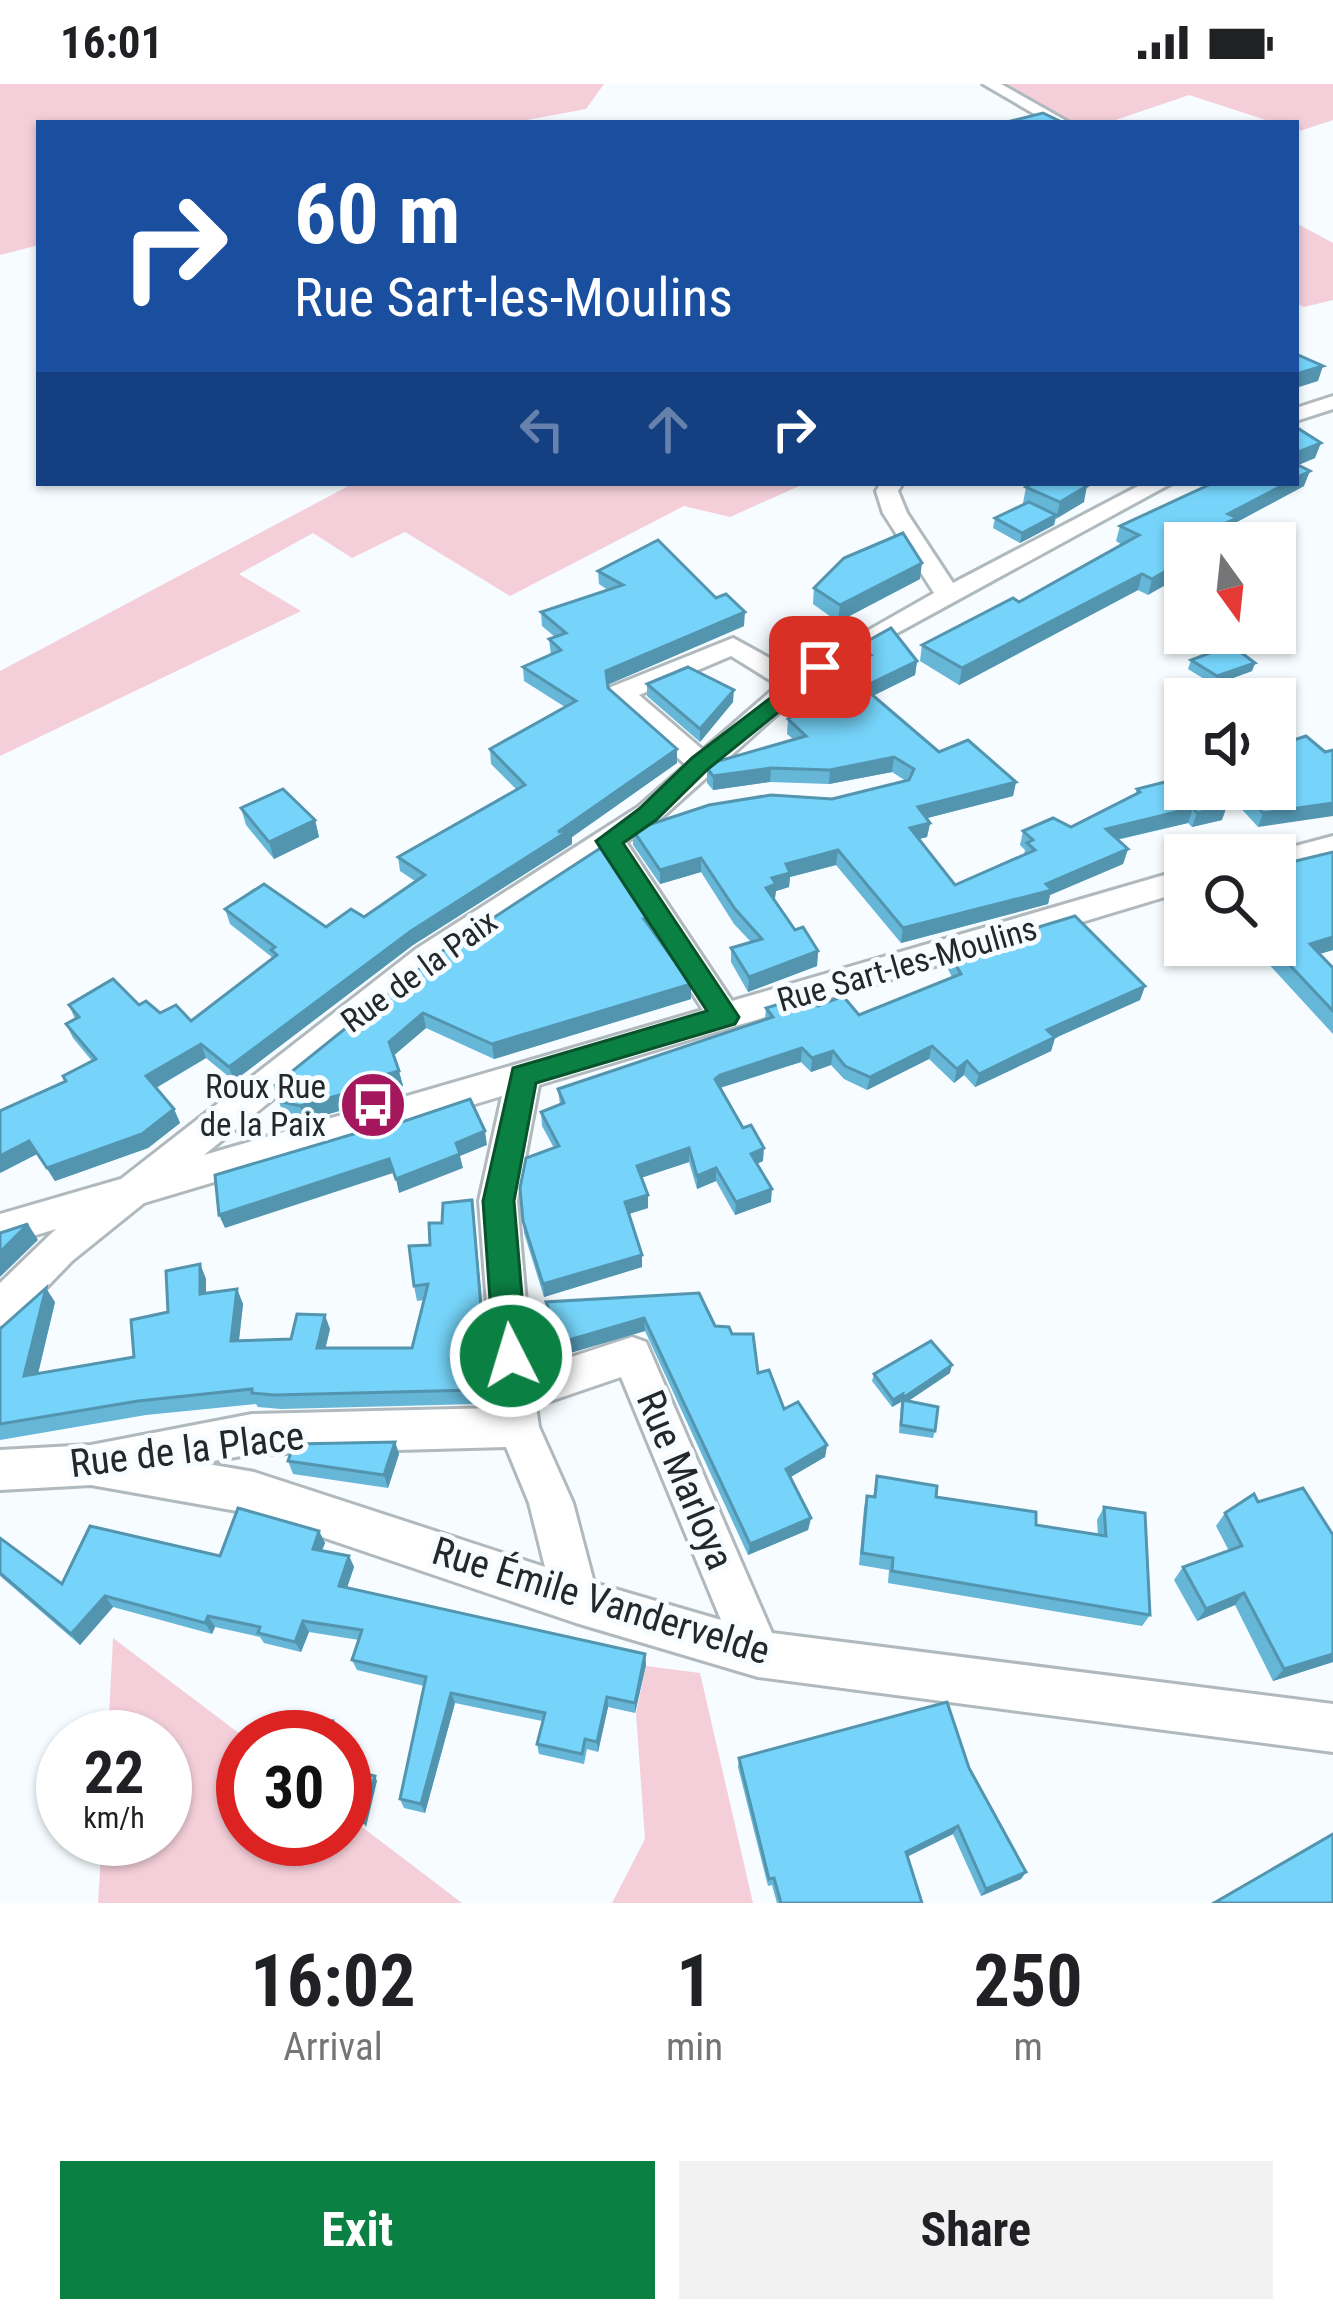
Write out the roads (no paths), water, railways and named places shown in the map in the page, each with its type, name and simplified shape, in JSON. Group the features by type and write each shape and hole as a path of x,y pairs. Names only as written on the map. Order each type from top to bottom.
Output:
{"street":[{"path":"990,84 1056,120"},
{"path":"1299,414 1333,402"},
{"path":"890,486 887,491 895,513 948,595"},
{"name":"Rue de la Paix","path":"0,1309 59,1249 428,957 648,814 795,684 948,595 1155,486"},
{"path":"700,764 621,693 733,646 795,684"},
{"name":"Rue de la Paix","path":"648,814 695,809"},
{"path":"609,841 725,1017"},
{"path":"1296,855 1333,846"},
{"name":"Rue Sart-les-Moulins","path":"0,1230 143,1184 1164,886"},
{"path":"523,1076 498,1201 516,1411 551,1503 576,1600"},
{"name":"Rue Marloya","path":"516,1411 632,1355 758,1654"},
{"name":"Rue de la Place","path":"0,1470 91,1466 252,1434 516,1411"},
{"name":"Rue Émile Vandervelde","path":"91,1466 254,1493 576,1600 758,1654 1333,1728"}],"place":[{"name":"Roux Rue de la Paix","path":"373,1105"}]}
